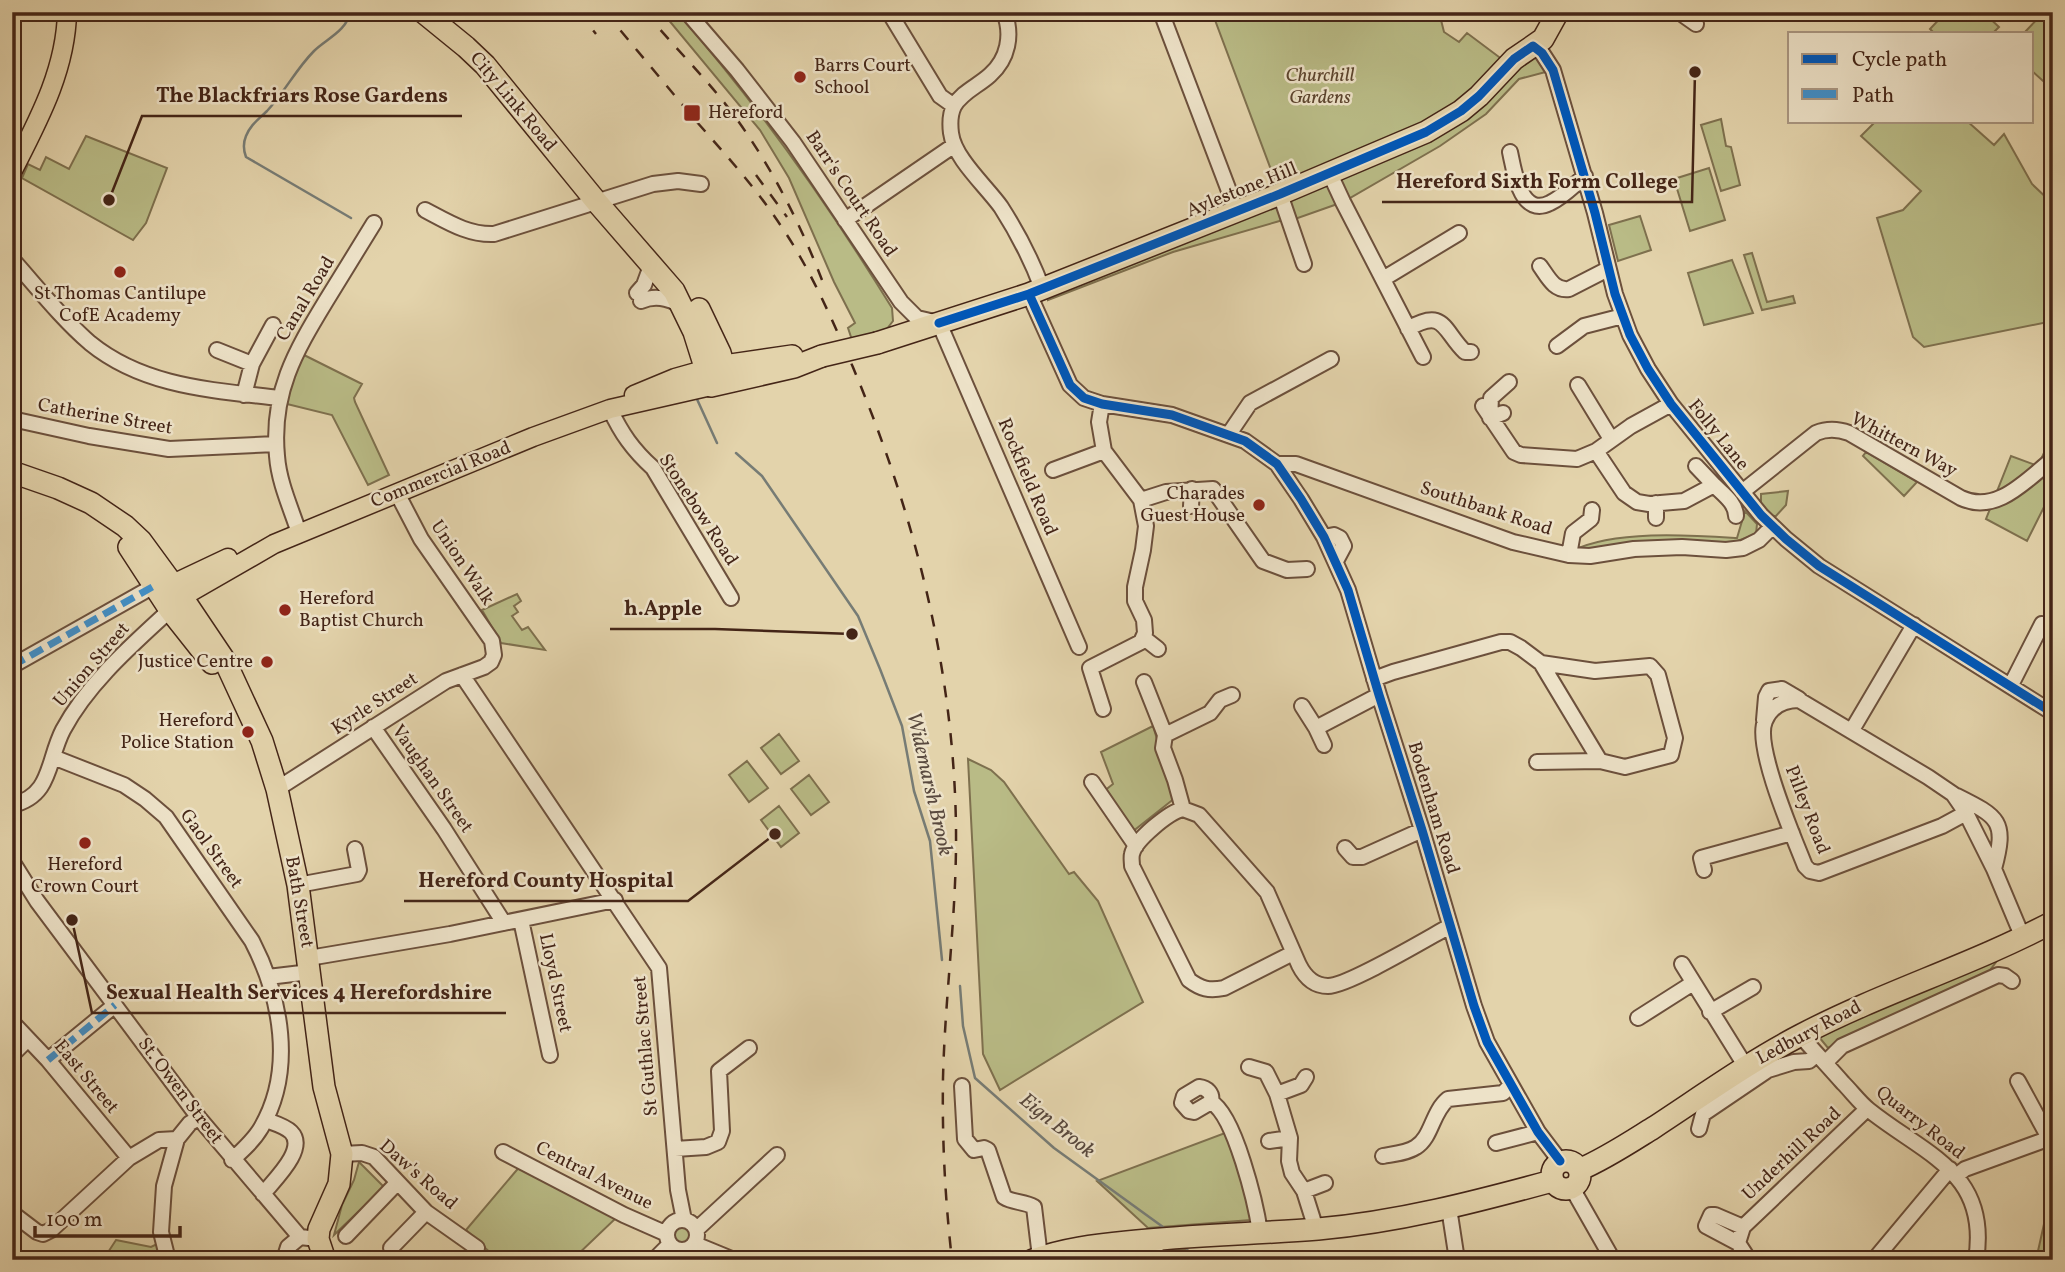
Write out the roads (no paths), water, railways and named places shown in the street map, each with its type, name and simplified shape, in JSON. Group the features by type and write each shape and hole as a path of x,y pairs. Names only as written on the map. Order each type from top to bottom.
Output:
{"highway":[{"name":"City Link Road","path":"423,12 485,65 601,199"},
{"name":"City Link Road","path":"443,12 469,33 503,68 601,199"},
{"path":"1533,46 1534,33 1545,12"},
{"name":"Aylestone Hill","path":"939,323 1036,291 1237,212 1445,122 1479,96 1514,59 1543,39 1558,12"},
{"path":"601,199 674,291 718,375"},
{"path":"601,199 686,286 718,375"},
{"name":"Commercial Road","path":"718,375 794,367 822,356 877,343 939,323"},
{"path":"12,472 58,488 108,514 141,541 167,593"},
{"path":"12,483 73,507 103,525 127,545 167,593"},
{"name":"Bath Street","path":"167,593 225,662 262,741 277,789 298,885 324,1087 342,1154 339,1184 322,1221 309,1238"},
{"name":"Ledbury Road","path":"1037,1259 1076,1248 1165,1244 1260,1232 1381,1222 1449,1208 1566,1175 1595,1163 1800,1035 1868,1002 2023,938 2053,922"},
{"name":"St. Owen Street","path":"309,1238 325,1260"}],"main road":[{"path":"12,172 52,89 61,58 67,12"},
{"name":"Commercial Road","path":"167,593 299,533 533,437 718,375"}],"street":[{"name":"Barr's Court Road","path":"687,12 793,142 901,302 917,318 939,323"},
{"path":"889,12 940,96 954,106"},
{"path":"845,220 953,146 951,116 954,106 972,87 989,77 1000,66 1007,50 1009,34 1004,12"},
{"path":"1161,12 1237,212"},
{"path":"1679,12 1696,24"},
{"name":"Folly Lane","path":"1533,46 1542,53 1553,70 1623,316 1647,369 1671,404 1772,527 1819,566 2053,713"},
{"name":"Southbank Road","path":"953,146 1001,207 1036,291 1070,385 1080,396 1102,404 1172,415 1230,434 1256,447 1277,464 1296,464 1501,538 1569,555 1590,556 1634,549 1682,547 1726,550 1743,548 1759,540 1772,527"},
{"path":"1510,152 1523,197 1537,205 1551,203 1585,176"},
{"path":"1330,174 1423,357"},
{"path":"425,210 456,227 483,235 494,234 665,181 701,184"},
{"path":"1280,194 1304,264"},
{"name":"Canal Road","path":"299,533 280,477 276,444 279,398 299,346 374,223"},
{"path":"1382,279 1459,233"},
{"path":"12,260 78,332 122,365 166,382 279,398"},
{"path":"652,263 638,297 669,299 681,305"},
{"path":"1539,266 1556,288 1562,290 1608,269"},
{"name":"Barr's Court Road","path":"901,302 906,334"},
{"path":"1557,346 1584,327 1623,316"},
{"path":"1408,329 1421,321 1438,320 1459,347 1465,352 1471,352"},
{"name":"Rockfield Road","path":"939,323 1079,647"},
{"path":"244,395 252,364 273,325"},
{"path":"217,350 252,364"},
{"path":"1230,434 1250,403 1331,359"},
{"path":"1509,383 1491,398 1492,412 1509,447 1521,455 1570,460 1596,451 1611,439 1671,404"},
{"path":"1578,385 1611,439"},
{"path":"1102,404 1100,422 1104,451 1141,500 1146,526 1135,587 1135,601 1144,620 1142,640"},
{"name":"Stonebow Road","path":"610,409 621,433 635,452 653,467 731,597"},
{"name":"Catherine Street","path":"12,419 89,436 169,449 276,444"},
{"name":"Whittern Way","path":"1742,492 1816,433 1824,430 1849,433 1961,498 1976,503 2001,499 2053,458"},
{"path":"1053,470 1104,451"},
{"path":"1596,451 1624,493 1637,502 1684,501 1714,485"},
{"name":"Bodenham Road","path":"1277,464 1324,537 1348,590 1487,1042 1613,1260"},
{"path":"1696,466 1728,498 1736,516"},
{"path":"1291,485 1312,469"},
{"path":"1191,506 1192,489"},
{"path":"1141,500 1166,492 1213,489 1263,561 1287,570 1307,569"},
{"name":"Union Walk","path":"397,493 421,539 492,641 494,654"},
{"path":"1656,503 1656,518"},
{"path":"1569,555 1573,533 1591,519 1592,510"},
{"path":"12,666 167,593"},
{"name":"Union Street","path":"12,806 30,800 39,792 62,732 78,707 123,655 167,593"},
{"path":"2011,685 2042,624 2053,626"},
{"path":"1852,730 1914,625"},
{"path":"1142,640 1157,649"},
{"path":"1103,709 1090,668 1142,640"},
{"path":"1374,680 1413,667 1421,672 1497,651 1501,642 1510,642 1541,663 1600,761"},
{"name":"Kyrle Street","path":"277,789 446,681 484,667 491,662 494,654"},
{"path":"1536,762 1600,761 1625,767 1671,755 1675,738 1658,675 1650,666 1595,671 1541,663"},
{"name":"St Guthlac Street","path":"462,676 657,963 661,974 679,1201 684,1220"},
{"path":"1143,682 1165,735 1163,748 1183,810"},
{"path":"1165,735 1210,713 1220,700 1232,695"},
{"path":"1316,728 1379,695"},
{"name":"Pilley Road","path":"1966,813 1942,826 1807,877 1766,757 1764,722 1775,707 1787,700 1800,700 1953,794 1981,808 1996,820 2001,832 1994,869"},
{"path":"1302,706 1324,745"},
{"name":"Vaughan Street","path":"373,727 444,829 504,923"},
{"name":"Gaol Street","path":"53,757 124,785 166,817 252,941 268,977 280,1030 281,1068 265,1120 251,1142 232,1160"},
{"path":"1092,782 1136,846"},
{"name":"Pilley Road","path":"1953,794 1966,813 1994,869 2023,938"},
{"path":"1293,953 1224,988 1200,988 1189,980 1138,882 1132,866 1132,854 1136,846 1175,811 1183,810 1199,815 1267,891 1304,975 1318,984 1328,986 1347,981 1450,926"},
{"path":"1345,848 1353,857 1362,857 1423,830"},
{"path":"1701,858 1792,833"},
{"path":"298,885 358,874 355,849"},
{"name":"St. Owen Street","path":"16,867 37,901 232,1160 309,1238"},
{"path":"268,977 309,965 615,900"},
{"name":"Lloyd Street","path":"521,920 550,1055"},
{"path":"1682,964 1746,1067"},
{"name":"Ledbury Road","path":"1699,1129 1703,1114 1768,1070 1821,1058 1998,975 2012,981"},
{"path":"1638,1018 1693,983"},
{"path":"1710,1012 1752,987"},
{"path":"48,1060 115,1005"},
{"name":"East Street","path":"12,1022 48,1060 129,1158"},
{"name":"Quarry Road","path":"1800,1035 1867,1109 1953,1172 1970,1199 1978,1223 1976,1260"},
{"path":"12,1055 28,1039"},
{"path":"675,1149 706,1147 721,1138 719,1071 749,1048"},
{"path":"1249,1067 1266,1072 1277,1094 1290,1138 1289,1161 1292,1173 1304,1191 1316,1229"},
{"path":"1277,1094 1301,1085 1306,1077"},
{"path":"1874,1260 1953,1172 2051,1138 2018,1081"},
{"path":"1383,1156 1417,1146 1435,1114 1448,1099 1503,1093 1511,1084"},
{"path":"962,1086 965,1139 974,1150 988,1150 1004,1196 1010,1201 1027,1203 1034,1207 1037,1259"},
{"path":"1211,1102 1216,1105 1228,1125 1236,1145 1251,1188 1260,1232"},
{"name":"Underhill Road","path":"1738,1243 1743,1227 1867,1109"},
{"path":"168,1260 161,1216 164,1186 177,1139 190,1123 199,1118"},
{"path":"263,1194 295,1153 297,1146 293,1134 265,1120"},
{"path":"1496,1143 1538,1132"},
{"path":"1269,1141 1290,1138"},
{"path":"12,1213 43,1234 51,1230 129,1158 159,1140 177,1139"},
{"name":"Central Avenue","path":"503,1152 669,1239"},
{"name":"Daw's Road","path":"342,1154 369,1154 426,1212 477,1248"},
{"path":"669,1239 683,1251 777,1155"},
{"path":"346,1237 397,1183"},
{"path":"1304,1191 1325,1183"},
{"path":"1449,1208 1457,1260"},
{"path":"391,1248 426,1212"},
{"name":"Underhill Road","path":"1743,1227 1715,1215 1711,1215 1706,1226 1738,1243 1749,1260"},
{"path":"654,1260 669,1239 671,1225 684,1220 692,1223 696,1237 734,1260"},
{"path":"284,1260 288,1247 309,1238"}],"waterway":[{"name":"Widemarsh Brook","path":"350,12 340,30 308,58 273,104 252,125 244,146 246,157 351,218"},
{"name":"Widemarsh Brook","path":"696,397 717,443"},
{"name":"Widemarsh Brook","path":"736,453 762,476 858,616 880,669 902,726 914,791 930,841 942,960"},
{"name":"Eign Brook","path":"960,986 963,1026 975,1078 1054,1148 1163,1227"},
{"name":"Eign Brook","path":"1187,1250 1200,1260"}],"railway":[{"path":"578,12 596,34"},
{"path":"605,12 751,185 801,258 834,324 872,414 910,529 938,647 953,767 956,859 943,1101 952,1260"},
{"path":"645,12 715,91 762,156 784,196 822,280"},
{"path":"756,175 787,217"}],"place":[{"name":"Hereford Sixth Form College","path":"1695,72"},
{"name":"Barrs Court School","path":"800,77"},
{"name":"Hereford","path":"692,113"},
{"name":"The Blackfriars Rose Gardens","path":"109,200"},
{"name":"St Thomas Cantilupe CofE Academy","path":"120,272"},
{"name":"Charades Guest House","path":"1259,505"},
{"name":"Hereford Baptist Church","path":"285,610"},
{"name":"h.Apple","path":"852,634"},
{"name":"Justice Centre","path":"267,662"},
{"name":"Hereford Police Station","path":"248,732"},
{"name":"Hereford County Hospital","path":"775,834"},
{"name":"Hereford Crown Court","path":"85,843"},
{"name":"Sexual Health Services 4 Herefordshire","path":"72,920"}],"park label":[{"name":"Churchill Gardens","path":"1320,87"}]}
